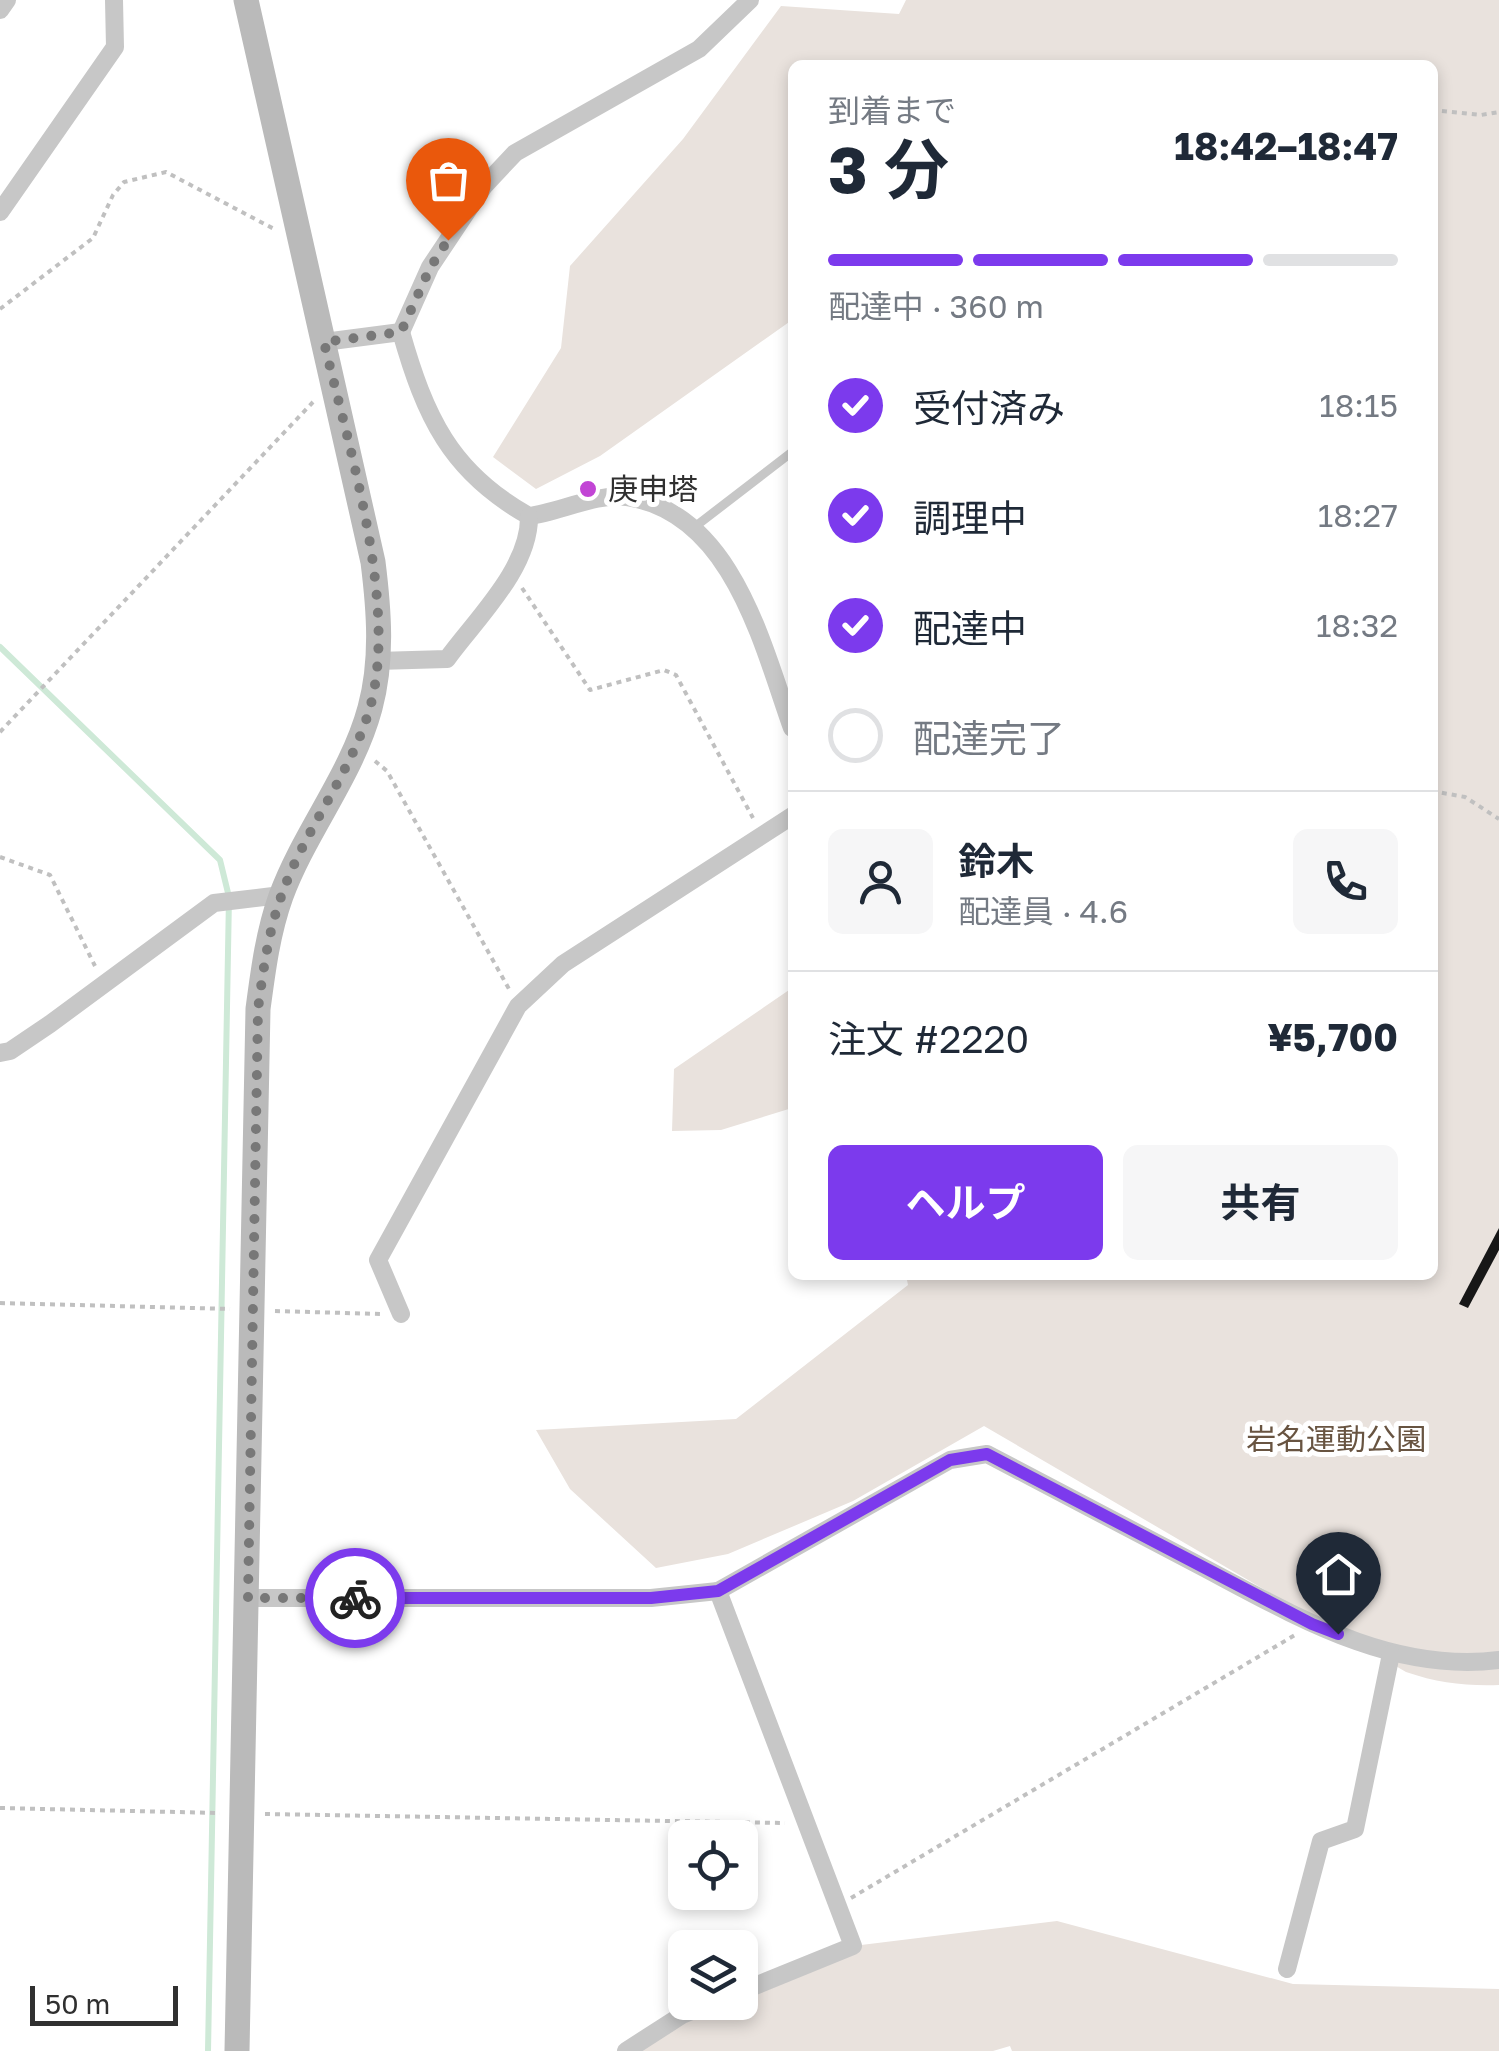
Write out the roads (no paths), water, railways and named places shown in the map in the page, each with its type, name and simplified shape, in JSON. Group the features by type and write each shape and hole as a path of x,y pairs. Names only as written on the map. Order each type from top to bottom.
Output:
{"street":[{"path":"0,10 7,0"},
{"path":"0,212 115,47 114,0"},
{"path":"237,2051 258,1009 266,952 281,895 356,747 370,707 380,618 373,562 246,0"},
{"path":"750,0 699,50 515,152 484,186 430,268 401,332 428,412 452,454 500,500 529,516 624,496 656,506 692,528 713,547 752,616 788,717"},
{"path":"324,342 401,332"},
{"path":"377,661 447,660 512,570 530,536 529,516"},
{"path":"401,1314 378,1260 518,1006 562,964 788,819"},
{"path":"0,1053 10,1051 214,903 281,895"},
{"path":"248,1598 651,1598 718,1591 950,1460 987,1454 1312,1624 1390,1654 1435,1661 1499,1660"},
{"path":"718,1591 853,1946 758,1985"},
{"path":"1287,1969 1321,1841 1356,1830 1390,1654"},
{"path":"626,2051 674,2020"}],"lane":[{"path":"692,528 788,455"}],"waterway":[{"path":"0,647 220,860 229,897 208,2051"}],"place":[{"name":"庚申塔","path":"588,489"}],"park label":[{"name":"岩名運動公園","path":"1336,1439"}]}
